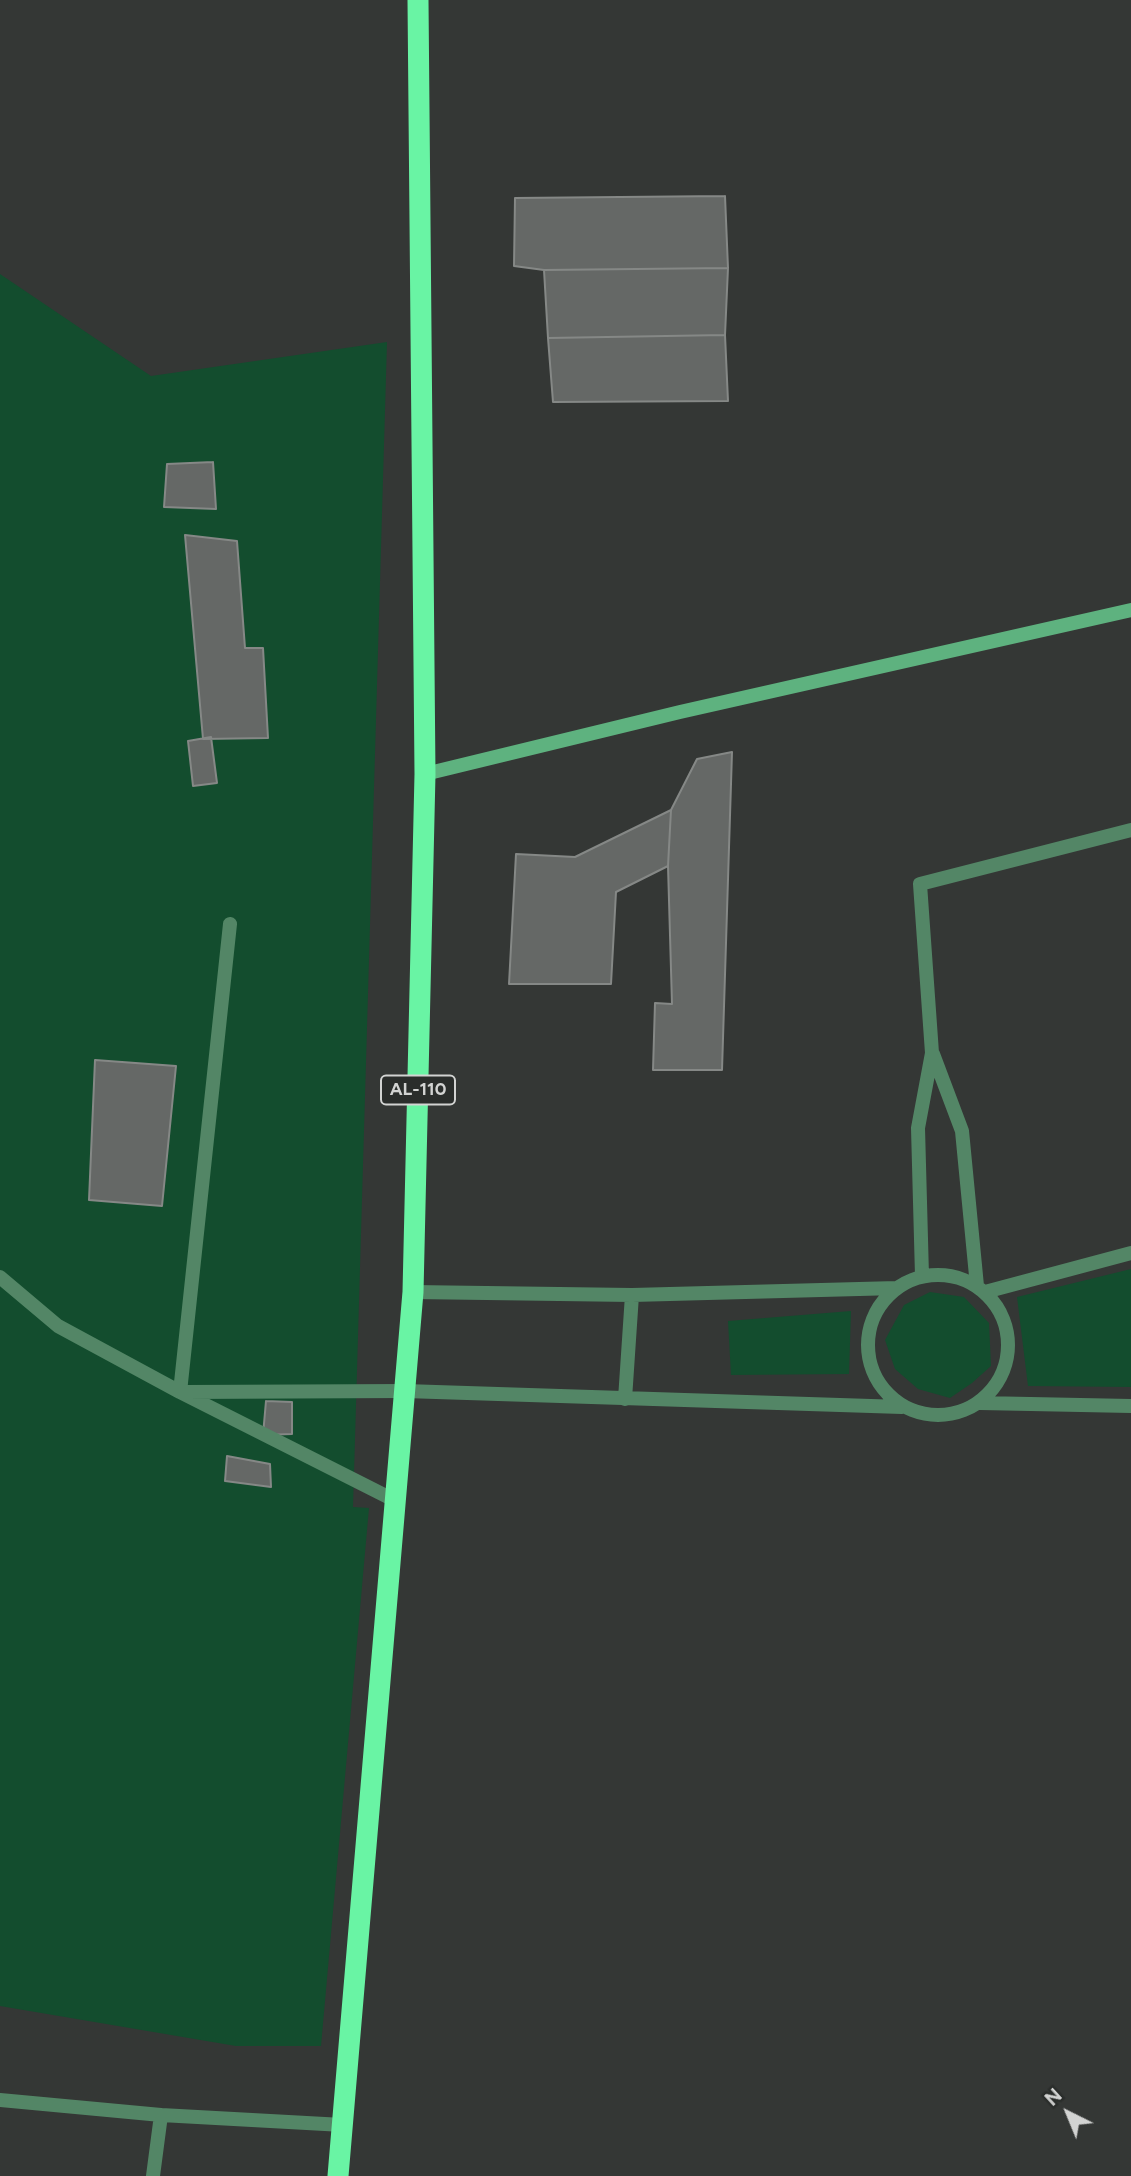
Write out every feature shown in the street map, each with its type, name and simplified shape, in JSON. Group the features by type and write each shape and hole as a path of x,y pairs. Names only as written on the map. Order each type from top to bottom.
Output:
{"highway":[{"name":"AL-110","path":"338,2176 413,1292 425,774 418,0"}],"street":[{"path":"425,774 693,709 1131,610"},
{"path":"922,1276 918,1128 932,1053 920,884 1131,830"},
{"path":"180,1392 230,924"},
{"path":"932,1053 962,1131 981,1289"},
{"path":"981,1289 1131,1253"},
{"path":"902,1407 884,1392 872,1372 868,1349 870,1326 880,1305 897,1288 922,1276 950,1275 981,1289 999,1308 1007,1327 1009,1348 1005,1369 995,1388 980,1403"},
{"path":"0,1277 58,1326 180,1392 394,1500"},
{"path":"413,1292 632,1295 897,1288"},
{"path":"625,1399 632,1295"},
{"path":"180,1392 405,1391 902,1407 941,1416 980,1403 1131,1406"},
{"path":"0,2100 161,2115 343,2125"},
{"path":"153,2176 161,2115"}],"green space":[{"path":"0,274 151,376 387,342 353,1507 369,1508 321,2046 236,2046 0,2006"},
{"path":"1131,1269 1131,1387 1028,1386 1017,1297"},
{"path":"930,1292 964,1297 989,1323 991,1366 950,1398 918,1389 895,1369 885,1340 904,1305"},
{"path":"851,1311 849,1374 731,1375 728,1321"}],"building":[{"path":"725,196 728,268 544,270 514,266 515,198"},
{"path":"728,268 725,335 548,338 544,270"},
{"path":"725,335 728,401 553,402 548,338"},
{"path":"213,462 216,509 164,507 167,464"},
{"path":"185,535 237,541 245,648 263,648 268,738 203,739"},
{"path":"211,737 217,783 193,786 188,741"},
{"path":"732,752 722,1070 653,1070 655,1003 672,1004 668,866 671,810 697,759"},
{"path":"671,810 668,866 616,892 611,984 509,984 516,854 575,857"},
{"path":"95,1060 176,1066 162,1206 89,1200"},
{"path":"266,1401 292,1402 292,1434 263,1435"},
{"path":"227,1456 270,1464 271,1487 225,1481"}]}
